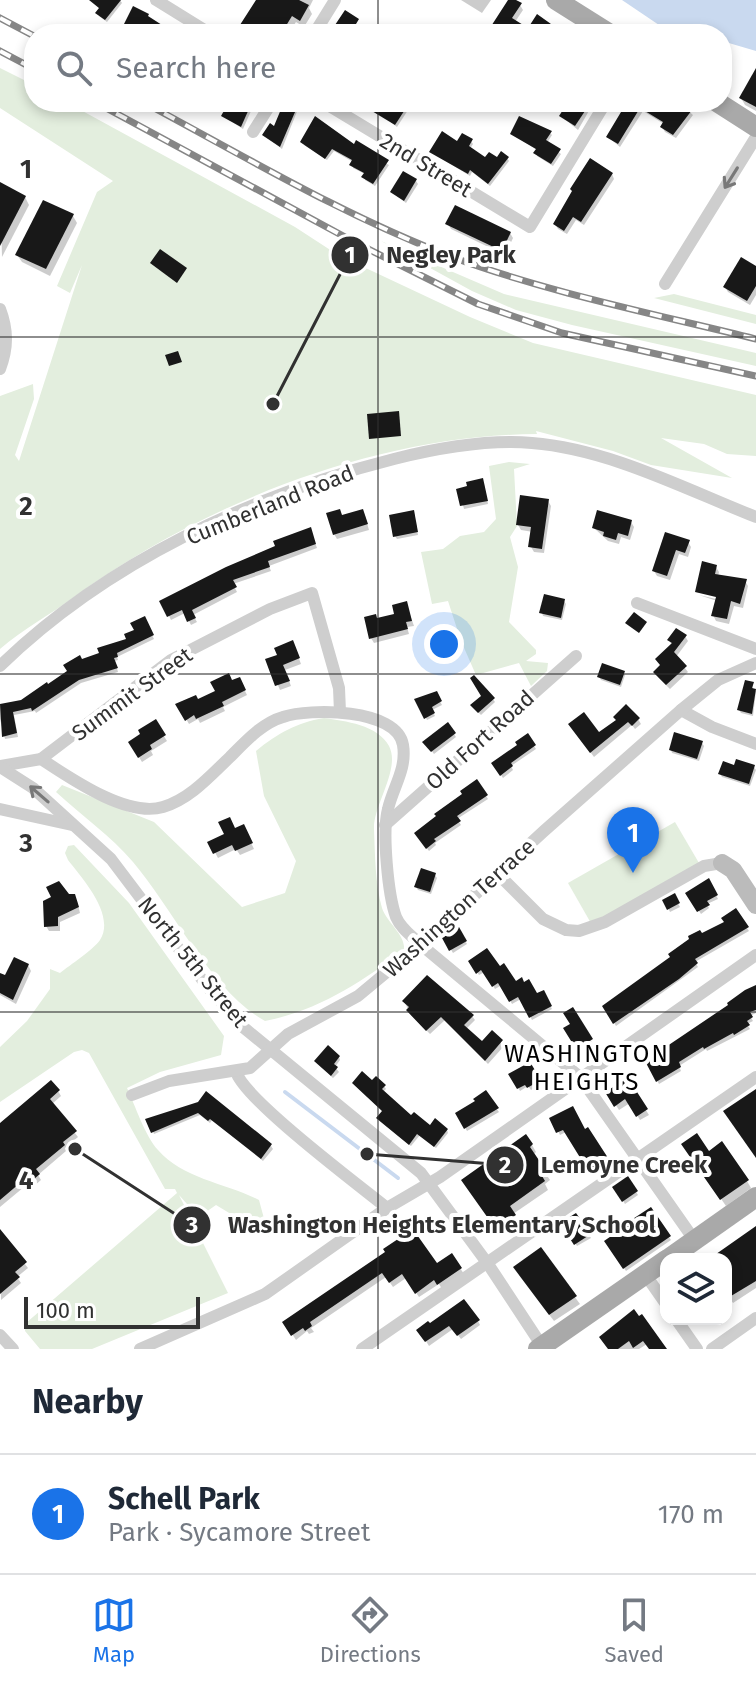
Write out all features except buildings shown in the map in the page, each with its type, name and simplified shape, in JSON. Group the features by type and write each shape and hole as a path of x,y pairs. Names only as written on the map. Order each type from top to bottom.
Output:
{"main road":[{"path":"556,0 594,24"},
{"path":"732,112 756,127"},
{"path":"677,1253 756,1197"},
{"path":"540,1347 660,1264"}],"street":[{"path":"156,0 195,24"},
{"path":"320,24 335,0"},
{"path":"253,132 266,112"},
{"name":"2nd Street","path":"340,112 530,227 600,112"},
{"path":"665,284 756,137"},
{"path":"0,309 7,335 0,369"},
{"name":"Cumberland Road","path":"0,666 52,620 97,589 199,530 342,473 438,449 510,441 560,447 633,469 756,517"},
{"name":"Summit Street","path":"41,759 171,660 270,609 312,593 339,688 340,712"},
{"path":"637,603 756,649"},
{"name":"Old Fort Road","path":"385,825 576,656"},
{"name":"Washington Terrace","path":"132,1095 169,1081 236,1071 255,1064 288,1034 358,996 681,710 718,680 756,663"},
{"path":"681,710 712,727 756,744"},
{"path":"0,767 41,759 89,788 123,803 153,809 173,803 193,791 241,745 273,721 311,711 340,712 386,725 403,743 403,768 389,804 385,825 391,895 396,916 420,944 580,1077 695,1241"},
{"name":"North 5th Street","path":"0,767 33,788 111,859 207,986 243,1027 415,1167 429,1182 488,1264 540,1347"},
{"path":"0,809 75,825"},
{"path":"498,874 543,919 566,930 579,931 605,922 704,866 722,863 733,870 756,905"},
{"path":"140,1349 265,1294 756,955"},
{"path":"236,1071 243,1086 266,1108 387,1208"},
{"path":"362,1349 756,1077"},
{"path":"645,1274 660,1295"},
{"path":"712,1349 756,1318"},
{"path":"680,1325 697,1349"},
{"path":"0,1335 13,1349"}],"green space":[{"path":"0,68 24,80 24,112 84,112 295,227 338,255 470,317 533,343 756,395 756,456 727,454 704,444 661,438 732,478 651,465 613,451 536,431 537,434 476,437 415,447 354,461 235,504 179,532 125,563 0,649 0,396 33,384 34,399 15,455 19,461 82,265 70,293 57,286 97,192 113,181 0,108"},
{"path":"381,241 504,294 756,353 756,366 516,310 472,291"},
{"path":"674,294 756,315 756,324 654,298"},
{"path":"509,462 530,464 514,469 517,526 510,537 518,567 509,622 536,650 536,654 526,661 548,663 547,671 531,686 519,663 476,675 448,601 432,604 421,552 443,549 460,536 484,532 496,519 489,466"},
{"path":"324,718 369,729 389,746 392,765 375,819 376,869 382,908 402,939 404,950 321,1003 265,1021 246,1008 210,970 124,852 56,792 62,785 154,822 242,907 285,893 296,861 264,796 256,751 288,730"},
{"path":"675,822 699,863 592,925 568,883"},
{"path":"74,845 129,903 224,1036 221,1055 160,1072 127,1088 145,1129 158,1150 180,1168 259,1200 269,1237 216,1205 206,1212 195,1213 179,1195 228,1293 92,1349 40,1349 25,1331 26,1323 177,1193 175,1189 165,1189 89,1053 82,1050 74,1052 0,1102 0,1047 27,1021 50,989 50,969 60,973 97,944 104,930 101,908 65,853 68,846"}],"water":[{"path":"622,0 756,0 756,51 732,44 732,24 658,24"}],"waterway":[{"path":"285,1092 398,1178"}],"railway":[{"path":"0,18 24,31"},
{"path":"0,51 24,64"},
{"path":"114,112 358,244 478,304 562,333 756,376"},
{"path":"161,112 333,204 452,257 565,292 756,339"}],"place":[{"name":"Negley Park","path":"273,404"},
{"name":"Schell Park","path":"633,873"},
{"name":"Washington Heights Elementary School","path":"75,1149"},
{"name":"Lemoyne Creek","path":"367,1154"}],"district":[{"name":"WASHINGTON HEIGHTS","path":"587,1068"}]}
